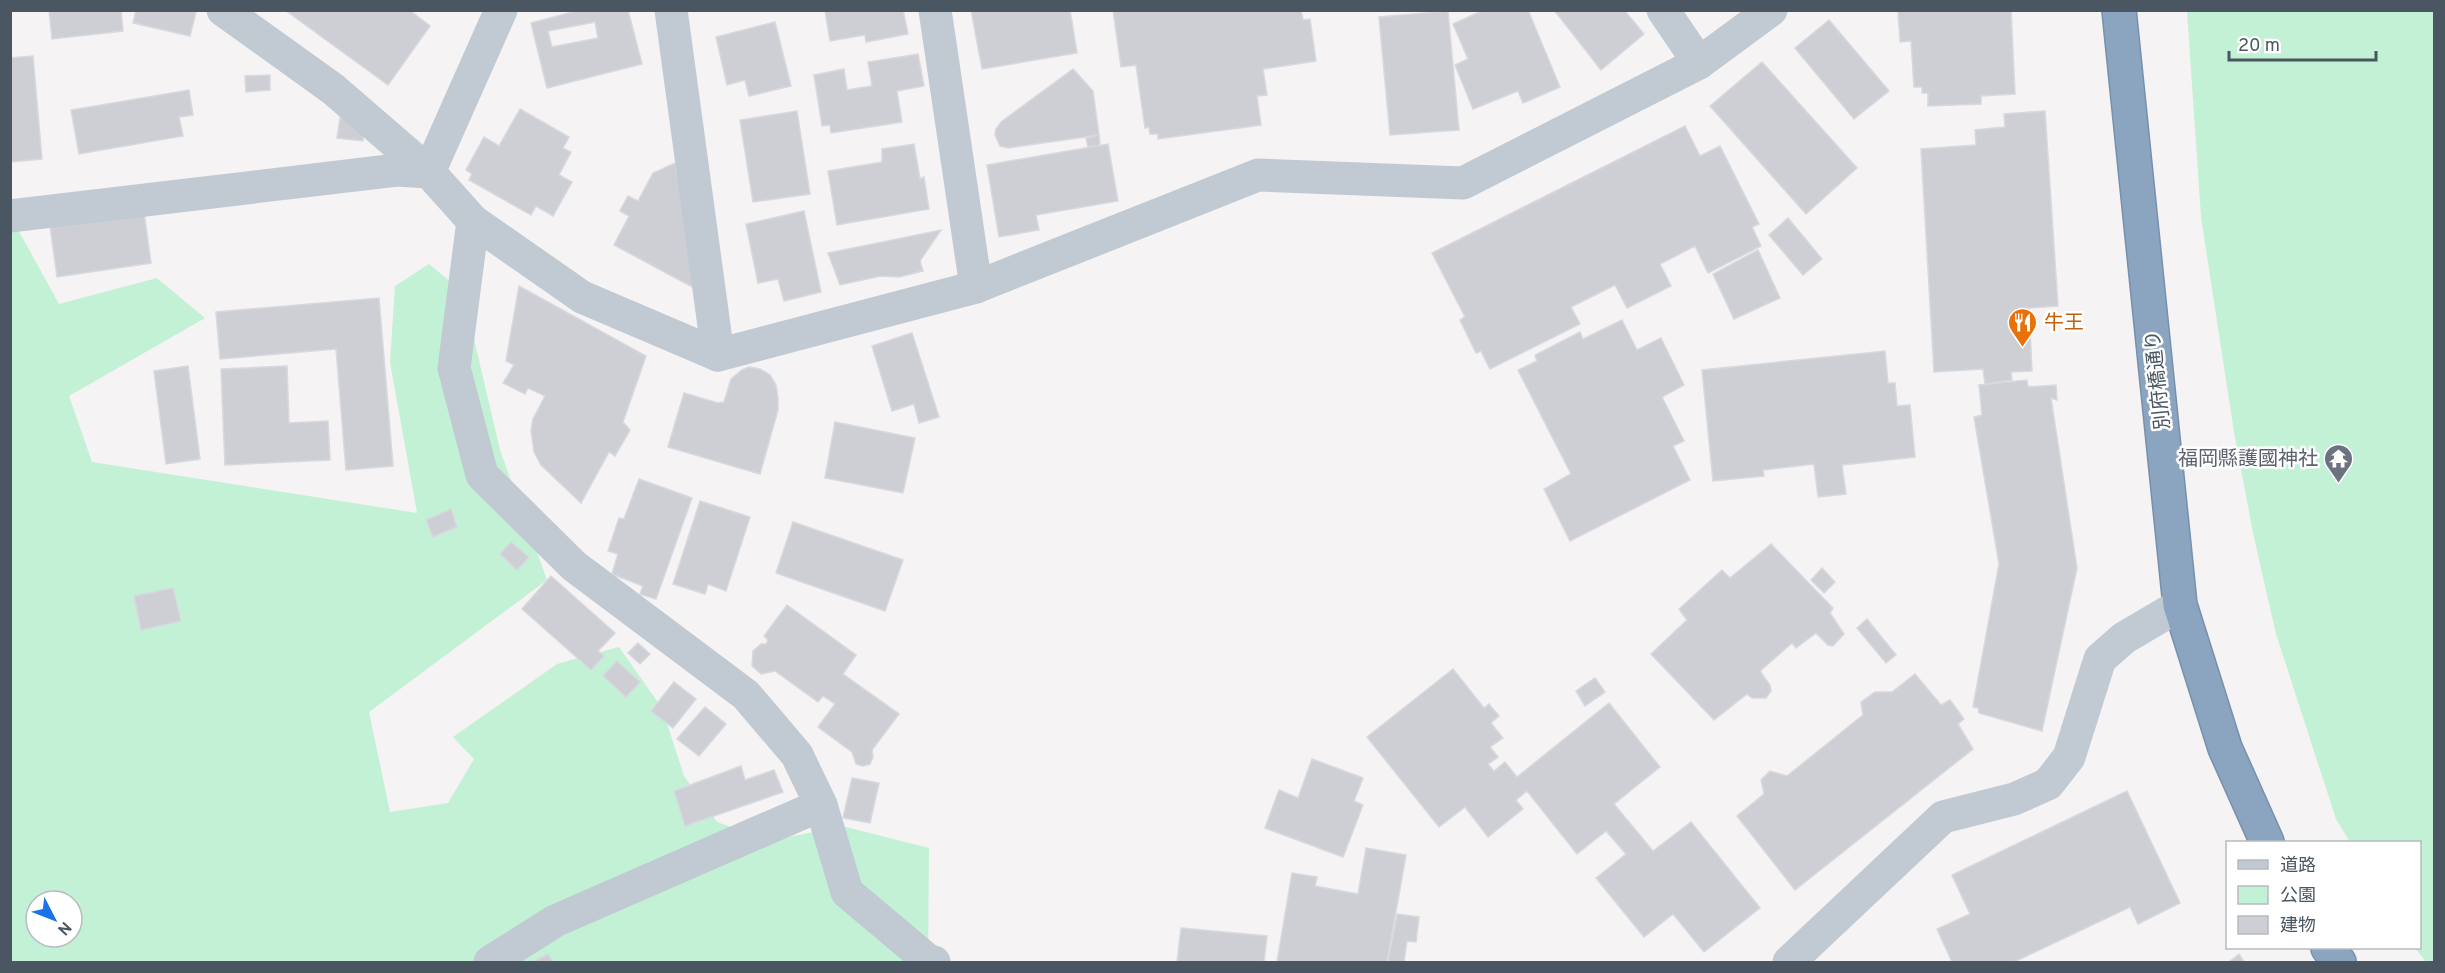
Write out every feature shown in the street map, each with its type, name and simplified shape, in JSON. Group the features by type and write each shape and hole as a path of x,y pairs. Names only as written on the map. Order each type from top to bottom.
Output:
{"highway":[{"name":"別府橋通り","path":"2119,10 2180,604 2225,748 2266,841"},
{"path":"2329,949 2339,963"}],"street":[{"path":"223,10 333,89 429,172 473,221 582,297 718,355 976,287 1258,175 1463,183 1699,63 1771,10"},
{"path":"429,172 501,10"},
{"path":"671,10 718,355"},
{"path":"934,10 976,287"},
{"path":"1663,10 1699,63"},
{"path":"10,216 397,170 429,172"},
{"path":"473,221 454,368 482,475 574,566 746,694 797,755 821,805 847,892 930,962"},
{"path":"1789,963 1943,817 2014,799 2048,784 2069,757 2100,659 2124,638 2180,604"},
{"path":"490,963 555,921 821,805"}],"green space":[{"name":"福岡縣護國神社","path":"2187,11 2434,11 2434,962 2426,962 2416,949 2421,949 2421,841 2349,841 2336,819 2276,634 2253,533 2234,432 2201,217"},
{"path":"10,215 59,304 157,278 205,318 69,396 92,462 417,513 390,362 395,286 429,264 463,292 500,450 547,580 369,712 390,812 448,803 474,759 453,737 557,664 619,647 662,708 684,776 717,822 770,841 842,826 929,848 928,962 11,962"}],"building":[{"path":"49,10 121,10 123,31 52,39"},
{"path":"136,10 196,12 190,36 133,23"},
{"path":"285,10 409,10 430,26 388,85"},
{"path":"580,10 628,10 642,64 547,88 531,23","holes":["595,22 598,38 552,47 548,31"]},
{"path":"825,10 903,10 908,34 866,42 865,35 830,41"},
{"path":"971,10 1070,10 1077,53 982,69"},
{"path":"1113,10 1301,10 1303,20 1310,19 1316,61 1263,69 1267,95 1257,96 1261,125 1158,139 1158,134 1150,134 1149,127 1145,128 1136,65 1121,67"},
{"path":"1484,10 1528,10 1560,87 1523,103 1518,91 1473,109 1455,65 1468,59 1453,24"},
{"path":"1554,10 1624,10 1644,34 1601,70"},
{"path":"1898,10 2011,10 2015,94 1981,96 1981,104 1928,106 1928,93 1922,93 1922,87 1914,87 1911,41 1900,42"},
{"path":"1448,11 1459,130 1390,135 1379,17"},
{"path":"1829,20 1889,91 1854,119 1795,48"},
{"path":"775,22 791,86 749,96 745,80 727,85 716,37"},
{"path":"918,54 924,86 897,91 902,122 831,133 830,125 822,126 814,75 844,69 847,90 872,86 868,62"},
{"path":"33,56 42,159 10,162 10,58"},
{"path":"1762,62 1857,168 1806,214 1710,106"},
{"path":"1073,69 1093,91 1099,135 1008,148 1000,146 995,135 1001,122"},
{"path":"270,75 270,90 246,92 245,76"},
{"path":"189,90 193,115 179,117 183,136 79,154 71,110"},
{"path":"520,109 569,137 563,148 571,152 559,175 572,182 553,216 536,206 531,215 469,180 472,174 466,170 484,137 499,146"},
{"path":"797,111 810,194 753,202 740,120"},
{"path":"2045,111 2058,306 2029,308 2032,371 2011,372 2012,380 1985,384 1983,369 1934,372 1921,149 1976,145 1975,130 2005,127 2004,114"},
{"path":"340,118 364,122 363,141 337,138"},
{"path":"1685,126 1700,156 1720,146 1759,224 1752,227 1761,246 1708,273 1695,246 1660,264 1671,286 1627,308 1615,285 1571,307 1580,324 1490,369 1481,351 1476,353 1460,320 1465,317 1432,253"},
{"path":"1099,135 1100,146 1088,147 1086,138"},
{"path":"914,144 920,179 924,177 929,209 837,225 828,171 882,162 882,149"},
{"path":"1108,144 1118,201 1036,215 1039,230 999,237 987,165"},
{"path":"675,163 700,291 614,245 629,216 620,211 628,196 638,201 653,173"},
{"path":"804,211 821,292 784,301 778,279 758,283 746,224"},
{"path":"144,212 151,263 57,277 50,226"},
{"path":"1788,218 1822,259 1803,275 1769,235"},
{"path":"941,230 920,261 923,271 899,277 881,276 840,285 828,253"},
{"path":"1758,250 1780,298 1734,319 1713,274"},
{"path":"519,286 646,356 623,422 630,430 615,456 609,452 581,503 541,465 534,452 531,430 533,419 545,396 528,388 525,394 503,383 514,365 506,361"},
{"path":"379,298 393,466 346,470 336,349 220,359 216,312"},
{"path":"1622,320 1637,350 1661,338 1684,385 1662,397 1684,441 1673,446 1690,480 1570,541 1544,489 1571,474 1518,370 1537,361 1535,355 1580,332 1583,339"},
{"path":"912,333 939,417 919,423 914,404 892,411 872,346"},
{"path":"1885,351 1888,383 1895,383 1897,406 1910,405 1915,457 1842,465 1846,494 1818,497 1814,464 1763,470 1764,476 1713,481 1702,370"},
{"path":"188,366 200,459 166,464 154,371"},
{"path":"287,366 289,423 328,421 330,460 225,465 221,369"},
{"path":"749,367 760,369 770,375 776,385 778,398 778,410 760,474 668,447 684,393 718,403 724,402 731,379"},
{"path":"2027,380 2028,387 2056,385 2057,400 2051,398 2077,568 2042,731 1979,713 1978,708 1973,707 1999,564 1974,417 1982,415 1979,385"},
{"path":"835,422 915,438 903,493 825,478"},
{"path":"639,479 692,498 656,599 640,594 643,586 612,574 618,554 608,551 619,518 624,519"},
{"path":"700,501 750,517 726,591 708,584 705,594 673,584"},
{"path":"451,509 457,527 433,537 426,520"},
{"path":"793,522 903,560 885,611 776,573"},
{"path":"511,542 529,557 517,570 500,554"},
{"path":"1771,544 1833,608 1830,613 1844,634 1833,646 1828,645 1816,633 1796,648 1792,643 1760,671 1770,685 1771,691 1766,698 1752,698 1747,694 1714,720 1651,654 1687,620 1679,609 1722,570 1730,578"},
{"path":"1822,568 1835,582 1824,593 1811,580"},
{"path":"551,576 615,633 598,651 604,656 591,670 522,609"},
{"path":"173,588 181,621 141,630 134,596"},
{"path":"787,605 856,655 843,674 899,714 872,750 873,757 870,764 862,766 856,764 852,752 818,727 835,704 823,696 818,702 775,671 761,674 752,666 753,651 761,644 766,644 768,640 764,636"},
{"path":"1867,619 1896,655 1886,663 1857,628"},
{"path":"638,643 650,654 640,664 628,653"},
{"path":"617,661 640,682 626,697 603,676"},
{"path":"1453,669 1484,708 1489,704 1499,716 1491,723 1503,738 1490,747 1498,757 1488,764 1494,771 1505,762 1517,777 1609,703 1660,767 1614,804 1653,851 1691,822 1760,908 1704,952 1673,914 1644,937 1596,878 1626,854 1606,831 1577,854 1527,791 1516,800 1523,809 1488,837 1465,807 1439,827 1367,737"},
{"path":"1915,674 1941,705 1950,700 1964,719 1958,724 1973,749 1795,890 1737,816 1764,794 1761,780 1770,771 1787,776 1863,715 1861,702 1875,692 1892,692"},
{"path":"1595,678 1605,692 1585,706 1576,691"},
{"path":"674,682 696,699 673,728 651,711"},
{"path":"705,707 726,724 699,756 677,739"},
{"path":"1312,759 1363,778 1354,801 1363,805 1343,857 1265,828 1279,790 1298,798"},
{"path":"741,766 745,780 774,770 783,792 685,826 674,791"},
{"path":"852,778 879,783 870,823 843,818"},
{"path":"2127,791 2180,903 2138,924 2130,907 2014,962 1952,962 1937,929 1970,914 1952,875"},
{"path":"1366,848 1406,855 1387,962 1277,962 1292,873 1317,877 1315,886 1358,894"},
{"path":"1397,914 1419,917 1416,942 1407,941 1404,962 1388,962"},
{"path":"1181,928 1267,936 1264,962 1177,962"},
{"path":"548,954 553,962 533,962"},
{"path":"2239,954 2244,962 2229,962"}],"place":[{"name":"牛王","path":"2023,348"},
{"name":"福岡縣護國神社","path":"2339,484"}]}
